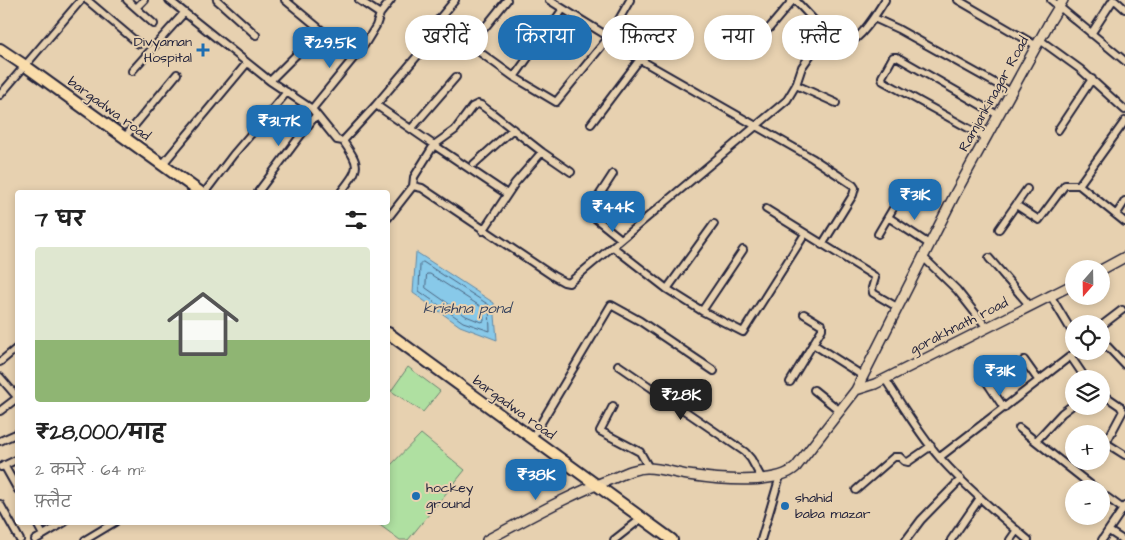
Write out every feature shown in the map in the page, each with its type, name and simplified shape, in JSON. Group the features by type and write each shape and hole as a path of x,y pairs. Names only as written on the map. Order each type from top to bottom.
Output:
{"main road":[{"name":"bargadwa road","path":"0,49 197,190"},
{"name":"bargadwa road","path":"390,334 672,540"}],"street":[{"path":"87,0 139,44"},
{"path":"126,0 154,24"},
{"path":"136,8 144,0"},
{"path":"169,0 270,81 314,112 337,140 343,141 354,156 357,166 353,176 342,190"},
{"path":"217,0 256,35"},
{"path":"285,0 354,57"},
{"path":"359,0 380,14"},
{"path":"259,190 365,44 376,26 380,14 391,0"},
{"path":"343,141 429,42 429,31 454,0"},
{"path":"507,0 474,41 474,48 556,102 602,46"},
{"path":"549,0 602,34"},
{"path":"620,0 629,2 622,15"},
{"path":"772,25 794,0 809,15"},
{"path":"859,34 874,18 885,0"},
{"path":"958,0 1038,43 1092,80 1125,110"},
{"path":"1051,0 1061,4 1091,34 1125,61"},
{"path":"1091,34 1114,0 1125,9"},
{"path":"0,95 79,1"},
{"name":"Ramjankinagar Road","path":"780,476 790,473 796,467 856,390 929,244 998,115 1061,4"},
{"path":"514,76 563,9"},
{"path":"132,71 184,13"},
{"path":"874,18 898,29 1011,92"},
{"path":"270,81 297,54"},
{"path":"986,138 883,81 882,78 893,58 897,57 998,115"},
{"path":"591,124 640,60 812,158 853,185 853,195 822,245"},
{"path":"414,186 422,188 553,276 569,283 787,100 807,60"},
{"path":"162,165 247,63"},
{"path":"125,137 177,74"},
{"path":"411,129 456,77"},
{"path":"1058,130 1092,80"},
{"path":"796,85 836,103"},
{"path":"207,190 233,155 288,92"},
{"path":"390,216 414,186 414,177 434,145 455,130 472,107 478,104 492,112 542,152 571,172"},
{"path":"376,105 507,194"},
{"path":"1079,185 1125,121"},
{"path":"474,164 513,129"},
{"path":"483,230 515,183 542,152"},
{"path":"613,174 589,211 621,239"},
{"path":"1016,204 1039,220 1063,187 1068,184 1079,185 1125,222"},
{"path":"999,229 1027,189"},
{"path":"878,234 898,200"},
{"path":"1116,214 1125,201"},
{"path":"766,210 874,276 873,293 898,307"},
{"path":"888,217 929,244"},
{"path":"667,290 714,224"},
{"path":"613,247 667,290 743,332 805,234"},
{"path":"702,311 743,250"},
{"path":"923,257 957,290 986,328"},
{"path":"1110,265 1125,257"},
{"path":"989,258 1030,306"},
{"name":"gorakhnath road","path":"856,390 885,379 1065,288"},
{"path":"1050,295 1065,320"},
{"path":"532,438 611,305 640,321 714,371"},
{"path":"1110,319 1122,310"},
{"path":"790,382 822,327 804,314"},
{"path":"813,344 863,376"},
{"path":"1110,349 1125,365"},
{"path":"0,362 15,350"},
{"path":"1024,360 1039,381"},
{"path":"940,458 1067,360"},
{"path":"618,365 745,452 758,473"},
{"path":"0,377 15,396"},
{"path":"984,378 1004,408"},
{"path":"885,379 940,458 980,498 1028,540"},
{"path":"814,390 840,411"},
{"path":"0,411 15,400"},
{"path":"1110,400 1120,406 1124,413 1106,442 1125,455"},
{"path":"613,406 600,432 638,451 642,454 647,465"},
{"path":"1036,441 1065,411"},
{"path":"1019,428 1085,480"},
{"path":"0,441 15,434"},
{"path":"856,490 894,457 900,457 908,462 931,446"},
{"path":"15,460 2,466 15,486"},
{"path":"487,540 596,484 647,465 689,475 758,473 780,476 761,540"},
{"path":"906,540 921,520 961,479"},
{"path":"951,540 980,498"},
{"path":"1102,540 1124,508 1110,499"},
{"path":"0,504 20,540"},
{"path":"614,540 642,518"},
{"path":"38,525 43,535"},
{"path":"35,540 60,525"},
{"path":"84,540 110,525"},
{"path":"1010,540 1017,530"},
{"path":"1109,531 1123,540"}],"green space":[{"path":"408,367 440,391 423,412 391,391"},
{"name":"hockey ground","path":"421,434 465,470 408,540 400,540 380,525 390,525 390,466"}],"water":[{"name":"krishna pond","path":"416,252 494,303 497,340 460,326 413,293"}],"place":[{"name":"Divyaman Hospital","path":"203,50"},
{"name":"hockey ground","path":"416,496"},
{"name":"shahid baba mazar","path":"785,506"}]}
